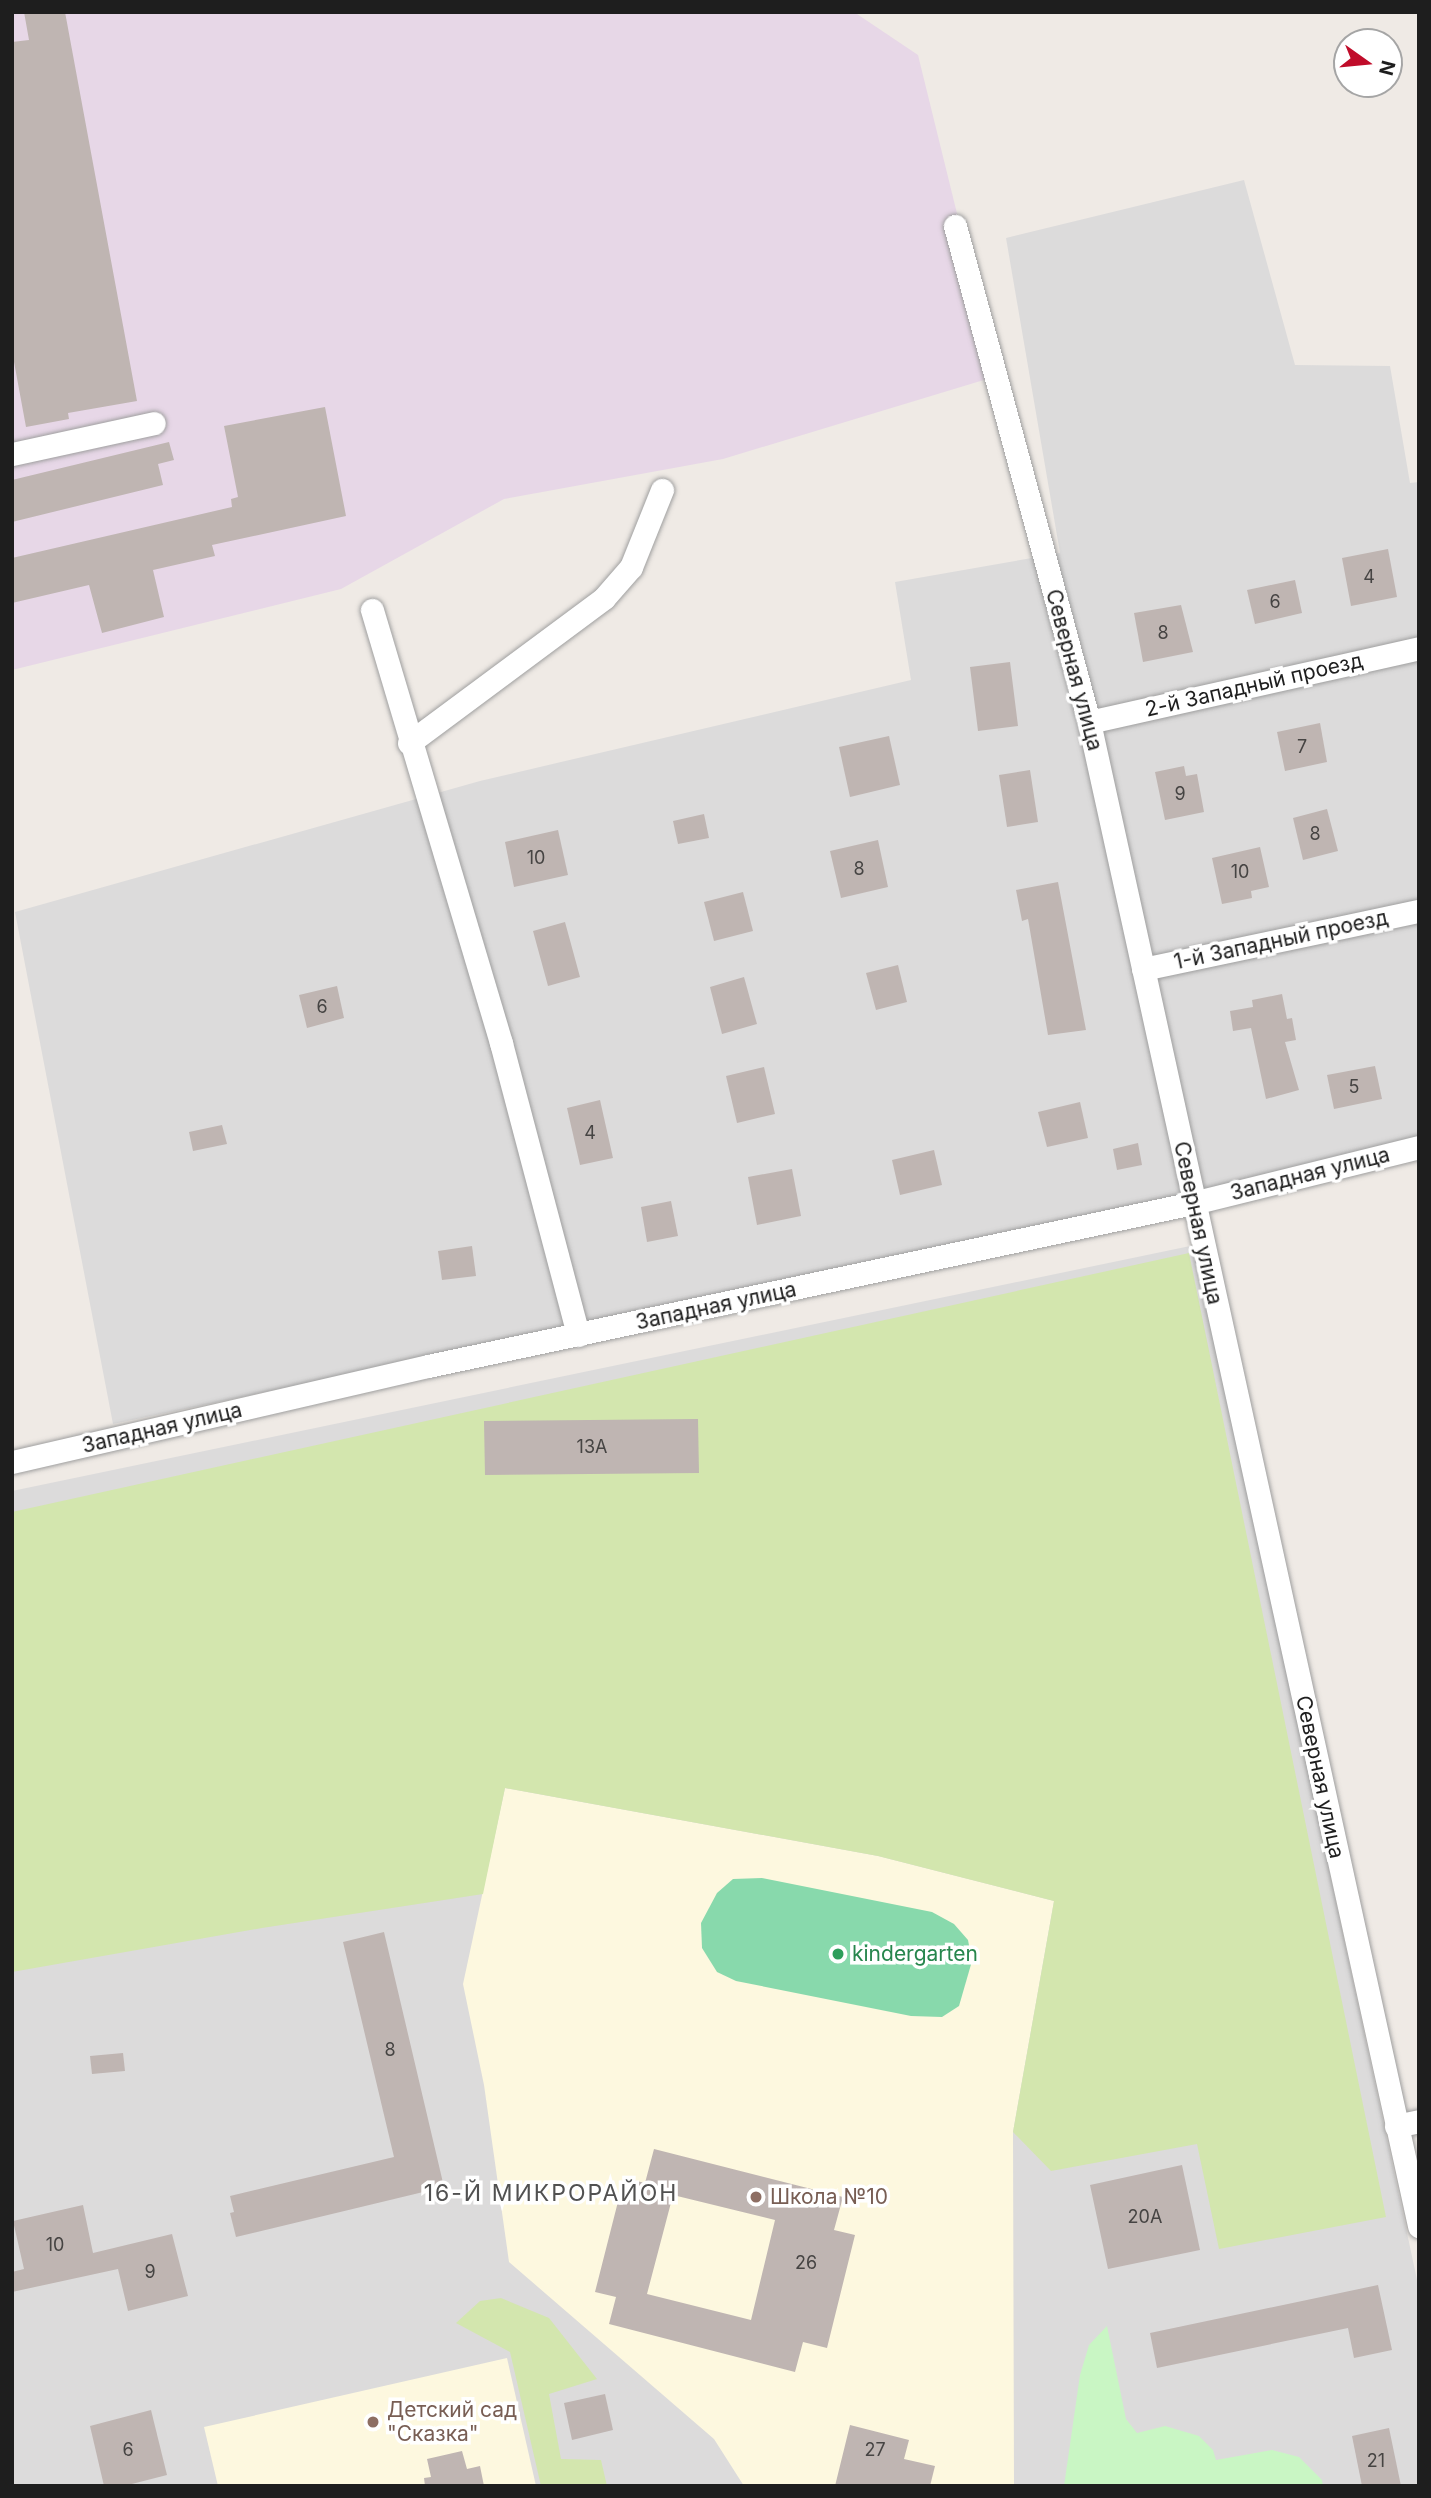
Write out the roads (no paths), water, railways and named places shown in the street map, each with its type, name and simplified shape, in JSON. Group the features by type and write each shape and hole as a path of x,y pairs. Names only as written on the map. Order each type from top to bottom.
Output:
{"street":[{"name":"Северная улица","path":"955,226 1089,722 1419,2226"},
{"path":"12,454 154,423"},
{"path":"409,743 604,598 631,567 662,490"},
{"path":"372,610 409,743 501,1043 578,1335"},
{"name":"2-й Западный проезд","path":"1089,722 1419,648"},
{"name":"1-й Западный проезд","path":"1143,969 1419,911"},
{"name":"Западная улица","path":"12,1462 578,1335 1193,1203 1419,1147"},
{"path":"1396,2126 1419,2120"}],"place":[{"name":"kindergarten","path":"838,1954"},
{"name":"Школа №10","path":"756,2197"},
{"name":"Детский сад \"Сказка\"","path":"373,2422"}],"district":[{"name":"16-Й МИКРОРАЙОН","path":"551,2193"}]}
